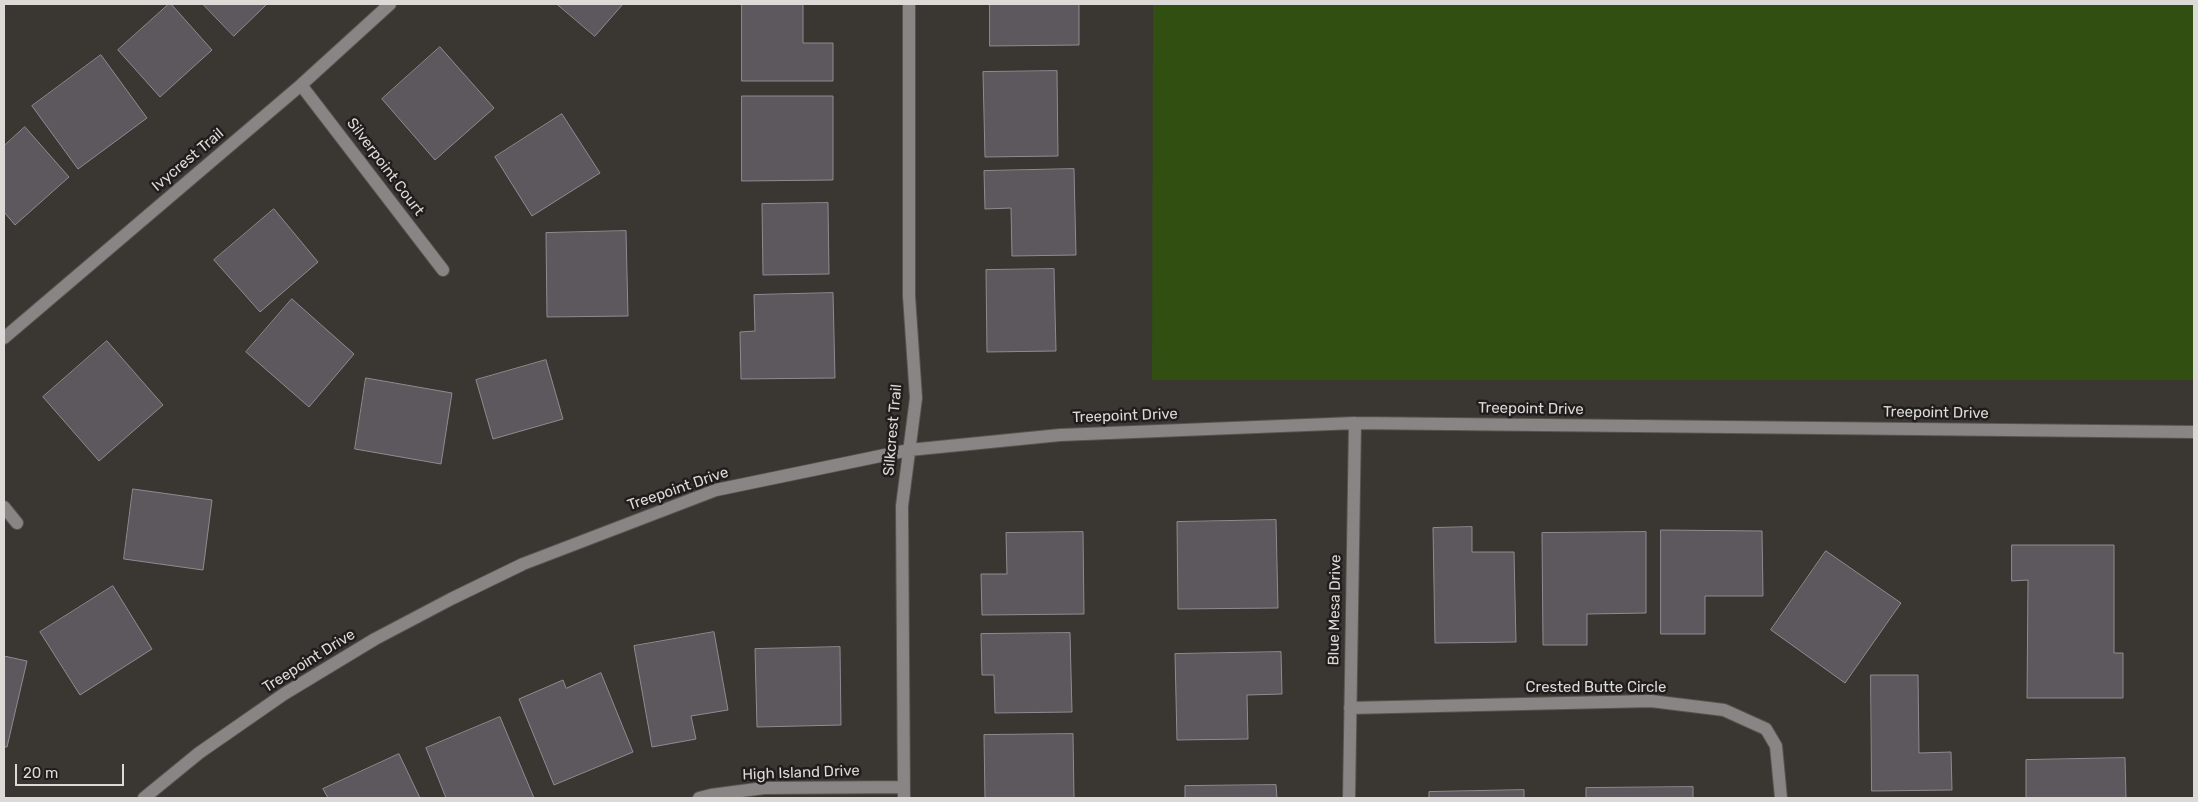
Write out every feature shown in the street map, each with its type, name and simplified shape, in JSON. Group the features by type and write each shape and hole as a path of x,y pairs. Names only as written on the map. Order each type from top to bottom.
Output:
{"street":[{"name":"Ivycrest Trail","path":"4,338 301,85 390,4"},
{"name":"Silkcrest Trail","path":"904,793 902,506 916,398 909,296 909,4"},
{"name":"Silverpoint Court","path":"301,85 443,270"},
{"name":"Treepoint Drive","path":"144,798 199,753 284,694 375,639 523,564 716,490 909,450 1060,435 1355,423 2194,432"},
{"name":"Blue Mesa Drive","path":"1349,798 1355,423"},
{"path":"4,507 17,523"},
{"name":"Crested Butte Circle","path":"1350,708 1652,701 1724,710 1766,729 1776,746 1781,798"},
{"name":"High Island Drive","path":"699,798 764,788 904,793"}],"green space":[{"path":"1153,4 2194,4 2194,380 1152,380"}],"building":[{"path":"169,4 212,50 160,97 118,50"},
{"path":"203,4 267,4 234,36"},
{"path":"557,4 623,4 595,36"},
{"path":"742,4 803,4 803,43 833,43 833,81 742,81"},
{"path":"990,4 1079,4 1079,45 990,46"},
{"path":"440,47 494,108 435,160 382,99"},
{"path":"101,55 147,118 78,169 32,106"},
{"path":"1057,71 1058,156 985,157 983,72"},
{"path":"742,96 833,96 833,180 742,181"},
{"path":"562,114 600,173 532,216 495,157"},
{"path":"25,127 69,177 15,225 4,212 4,146"},
{"path":"1074,169 1076,255 1012,256 1011,208 985,209 984,171"},
{"path":"828,203 829,274 763,275 762,204"},
{"path":"274,209 318,262 260,312 214,260"},
{"path":"626,231 628,316 547,317 546,233"},
{"path":"1054,269 1056,351 987,352 986,270"},
{"path":"833,293 835,378 741,379 740,332 755,331 754,295"},
{"path":"292,299 354,354 309,407 246,352"},
{"path":"107,341 163,405 99,461 43,397"},
{"path":"546,360 563,419 493,439 476,380"},
{"path":"366,378 452,393 441,464 355,449"},
{"path":"133,489 212,500 203,570 124,559"},
{"path":"1276,520 1278,608 1178,609 1177,522"},
{"path":"1472,527 1472,552 1514,552 1516,642 1435,643 1433,528"},
{"path":"1661,530 1762,531 1763,596 1705,596 1705,634 1661,634"},
{"path":"1083,532 1084,614 982,615 981,574 1007,574 1006,533"},
{"path":"1646,532 1646,613 1587,614 1587,645 1543,645 1542,533"},
{"path":"2012,545 2114,545 2114,653 2123,653 2123,698 2027,698 2028,580 2012,581"},
{"path":"1826,551 1901,603 1845,683 1771,630"},
{"path":"113,586 152,649 80,695 40,632"},
{"path":"714,632 728,710 691,716 696,739 652,747 634,646"},
{"path":"1070,633 1072,712 995,713 994,675 982,675 981,634"},
{"path":"840,647 841,725 757,727 755,649"},
{"path":"1281,652 1282,694 1247,695 1248,739 1177,740 1175,654"},
{"path":"4,656 27,661 7,747 4,747"},
{"path":"601,673 633,752 554,785 519,699 563,680 566,688"},
{"path":"1871,675 1918,675 1919,753 1951,752 1952,790 1872,791"},
{"path":"500,717 534,798 446,798 426,748"},
{"path":"1073,734 1074,798 985,798 984,735"},
{"path":"399,754 420,798 328,798 323,789"},
{"path":"2125,758 2126,798 2026,798 2026,760"},
{"path":"1276,785 1277,798 1185,798 1185,786"},
{"path":"1693,787 1693,798 1586,798 1586,788"},
{"path":"1524,790 1524,798 1429,798 1429,792"}]}
